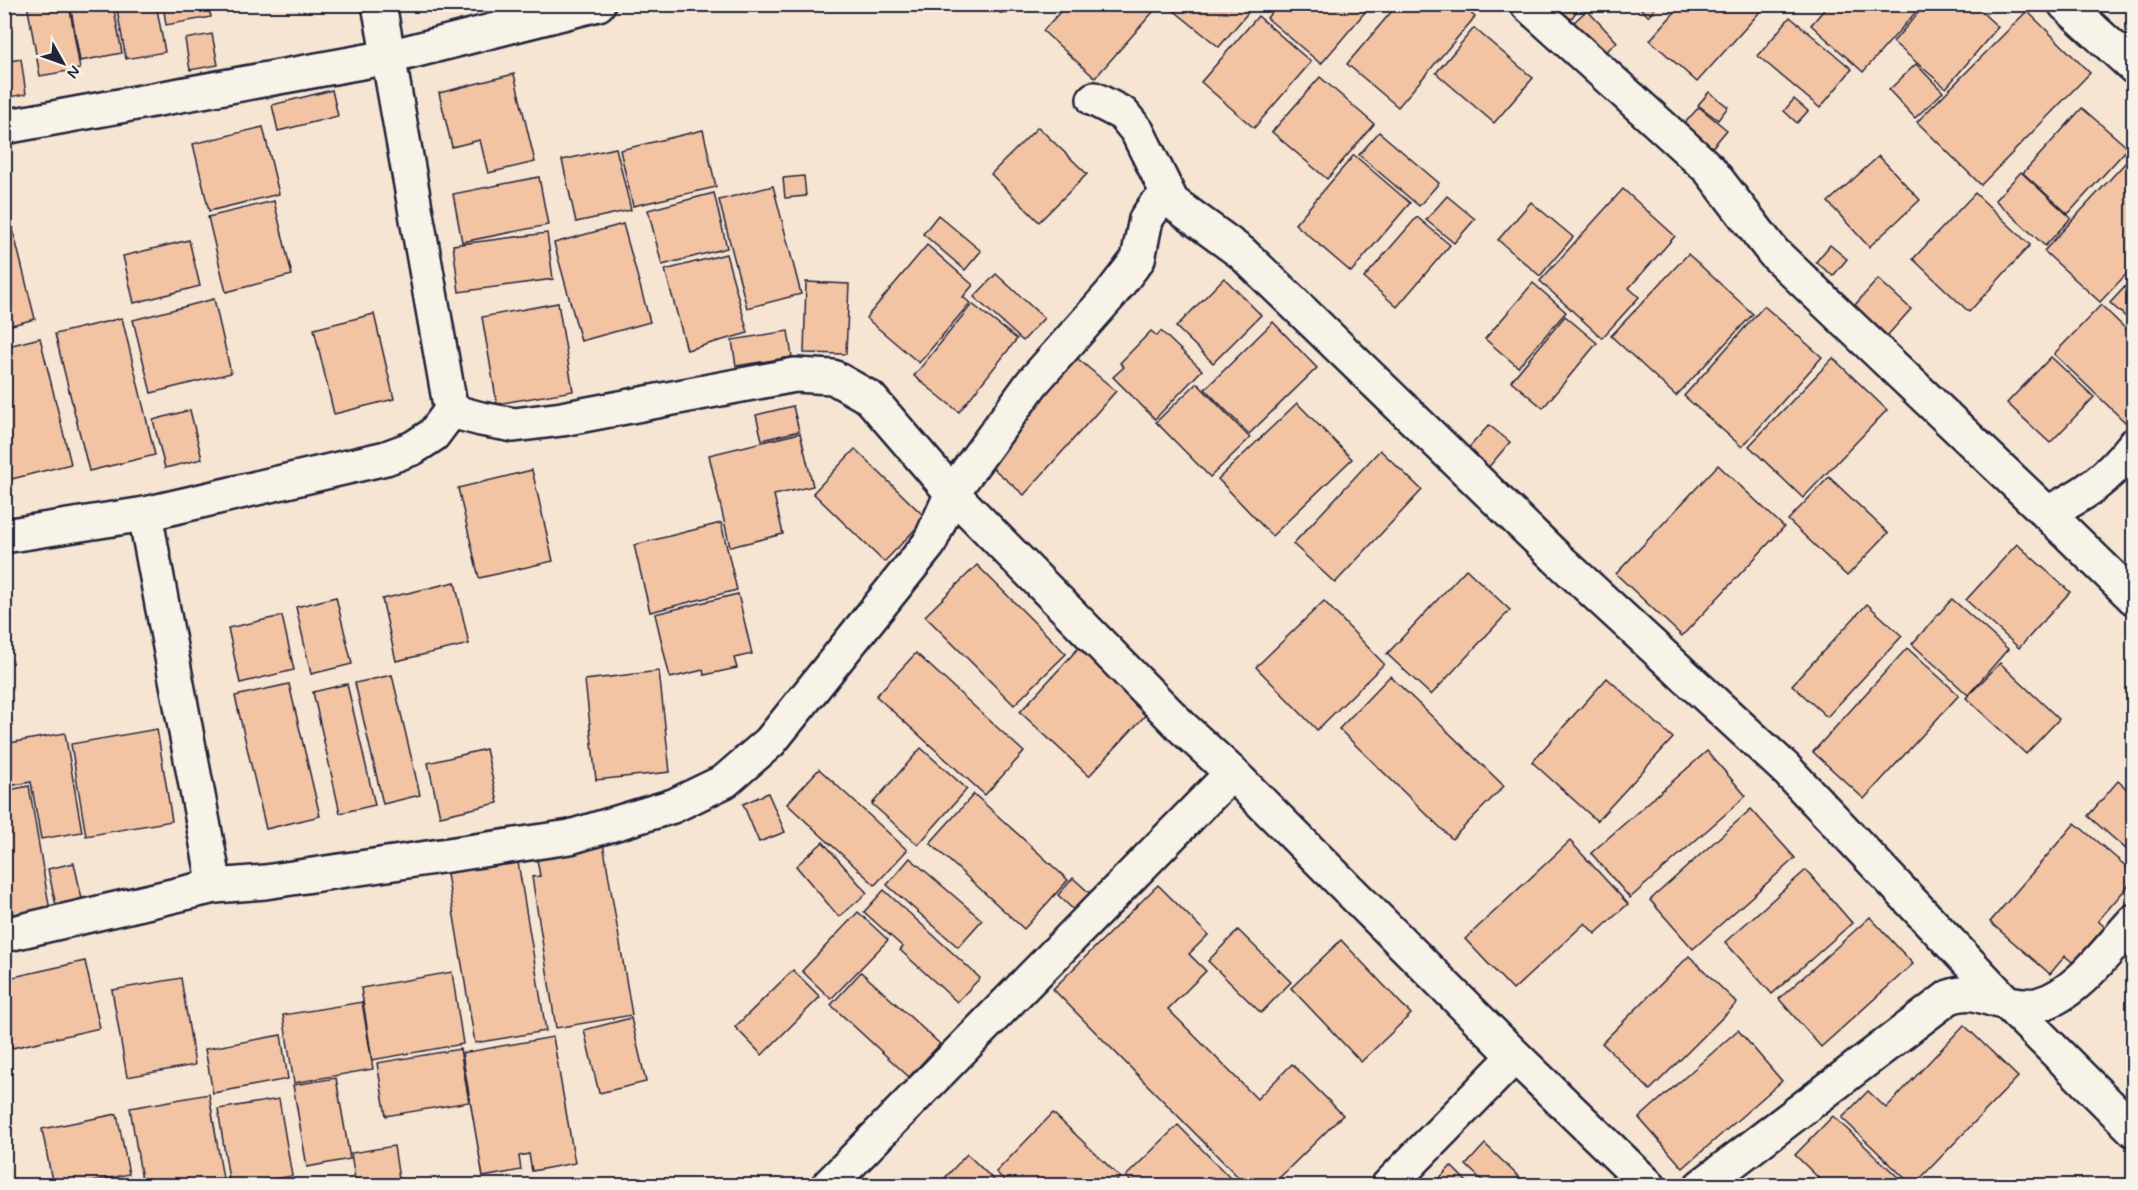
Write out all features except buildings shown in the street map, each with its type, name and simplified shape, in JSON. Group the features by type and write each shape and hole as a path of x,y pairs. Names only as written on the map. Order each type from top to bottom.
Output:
{"street":[{"path":"4,536 145,514 386,458 413,448 433,435 451,411 379,4"},
{"path":"4,127 389,57 598,4"},
{"path":"1527,4 1709,169 1773,252 2048,513 2133,598"},
{"path":"2065,4 2133,66"},
{"path":"1094,99 1123,114 1137,131 1173,202 1242,253 1556,557 1786,769 2006,1002 2133,1130"},
{"path":"4,935 215,886 265,882 570,837 673,806 725,781 770,742 929,544 952,493 1032,383 1111,294 1138,259 1146,219 1155,206 1163,201 1173,202"},
{"path":"451,411 514,425 562,419 795,375 833,377 870,398 952,493 1183,728 1232,773 1515,1056 1649,1185"},
{"path":"2048,513 2079,498 2106,478 2133,445"},
{"path":"145,514 215,886"},
{"path":"828,1185 1232,773"},
{"path":"1701,1185 1949,997 1961,993 1975,993 2006,1002 2038,1005 2057,997 2075,985 2133,921"},
{"path":"1388,1185 1515,1056"}]}
